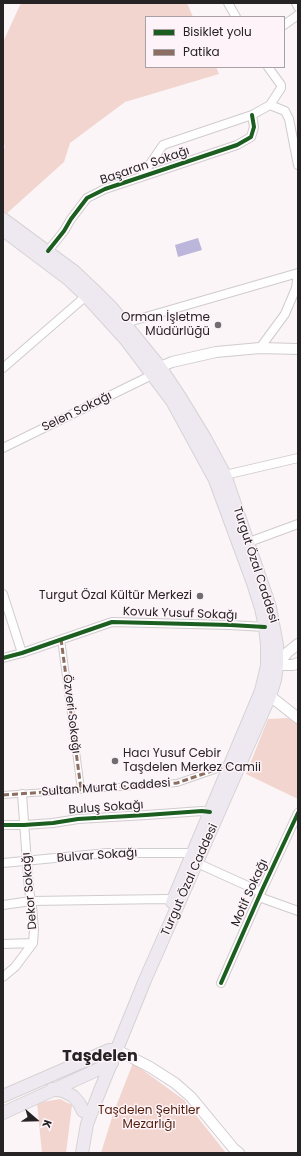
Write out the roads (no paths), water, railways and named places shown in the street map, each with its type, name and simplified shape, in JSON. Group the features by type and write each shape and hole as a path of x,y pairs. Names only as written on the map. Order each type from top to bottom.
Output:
{"main road":[{"name":"Turgut Özal Caddesi","path":"3,219 45,255 86,296 126,340 172,401 215,480 244,544 270,607 277,645 266,693 195,858 146,980 113,1050 101,1070 83,1111 76,1139 75,1153"},
{"name":"Turgut Özal Caddesi","path":"3,230 80,277 112,308 160,367 205,438 224,475 266,627 272,666"},
{"path":"152,375 160,367"},
{"name":"Turgut Özal Caddesi","path":"113,1050 172,900 195,858 210,812 229,766 266,693"},
{"path":"3,1096 113,1050"},
{"path":"79,1064 101,1070"},
{"name":"Turgut Özal Caddesi","path":"82,1153 87,1124 99,1092 101,1070"},
{"path":"3,1112 52,1089 101,1070"},
{"path":"99,1092 101,1070"},
{"path":"52,1089 63,1091 73,1096 83,1111"}],"street":[{"path":"228,3 235,16"},
{"path":"296,3 298,7"},
{"path":"285,24 298,15"},
{"path":"141,177 163,145 252,115 270,105 281,88 281,85 269,68"},
{"path":"270,105 286,110 294,128 298,165"},
{"name":"Başaran Sokağı","path":"45,255 87,198 105,189 242,142 251,137 254,127 252,115"},
{"path":"125,323 298,273 297,287 285,314 260,348"},
{"path":"3,368 86,296"},
{"path":"160,367 172,362 216,352 260,348 298,349"},
{"name":"Selen Sokağı","path":"3,448 152,375"},
{"path":"224,475 298,458"},
{"path":"244,544 298,524"},
{"path":"3,594 22,653"},
{"name":"Kovuk Yusuf Sokağı","path":"3,658 22,653 112,622 266,627"},
{"name":"Özveri Sokağı","path":"61,639 81,789"},
{"path":"272,666 298,644"},
{"path":"272,666 298,664"},
{"path":"266,693 298,718"},
{"name":"Sultan Murat Caddesi","path":"3,795 177,783 229,766"},
{"name":"Dekor Sokağı","path":"3,977 15,967 33,943 34,930 32,906 30,901 22,794"},
{"name":"Buluş Sokağı","path":"3,825 53,823 78,818 146,816 202,811 210,812"},
{"name":"Motif Sokağı","path":"221,983 298,813"},
{"name":"Bulvar Sokağı","path":"3,863 107,853 195,858"},
{"path":"195,858 260,895 298,911"},
{"path":"3,904 30,901 172,900"},
{"path":"3,944 33,943"},
{"path":"113,1050 150,1067 175,1083 191,1097 239,1153"}],"place":[{"name":"Orman İşletme Müdürlüğü","path":"218,325"},
{"name":"Turgut Özal Kültür Merkezi","path":"200,596"},
{"name":"Hacı Yusuf Cebir Taşdelen Merkez Camii","path":"115,761"}],"district":[{"name":"Taşdelen","path":"100,1057"}],"park label":[{"name":"Taşdelen Şehitler Mezarlığı","path":"149,1118"}]}
